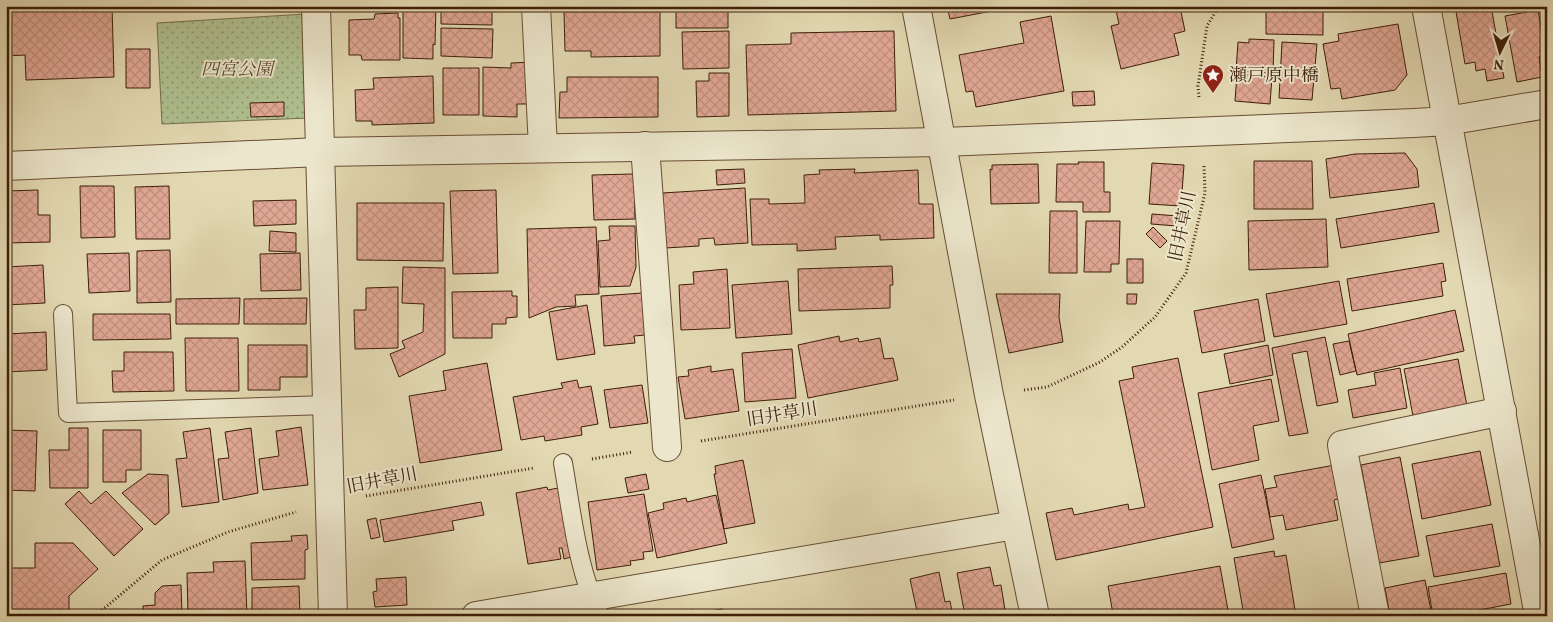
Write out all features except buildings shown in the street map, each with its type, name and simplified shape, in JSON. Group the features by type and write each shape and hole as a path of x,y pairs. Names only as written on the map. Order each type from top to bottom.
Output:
{"street":[{"path":"316,6 333,616"},
{"path":"536,6 543,148"},
{"path":"916,6 989,395 1035,616"},
{"path":"1426,6 1539,616"},
{"path":"6,166 320,152 942,142 1447,121 1547,104"},
{"path":"645,146 667,447"},
{"path":"1375,616 1342,445 1502,412"},
{"path":"476,616 596,606 1015,525"}],"lane":[{"path":"63,314 68,413 328,405"},
{"path":"563,463 582,569 596,606"}],"path":[{"name":"旧井草川","path":"98,616 101,611 162,560 228,532 331,504 382,493 563,463 1047,387 1100,362 1122,347 1155,317 1186,273 1205,194 1203,131 1198,86 1207,26 1219,6"}],"green space":[{"name":"四宮公園","path":"306,14 309,118 162,124 157,23"}],"place":[{"name":"瀬戸原中橋","path":"1213,94"}]}
